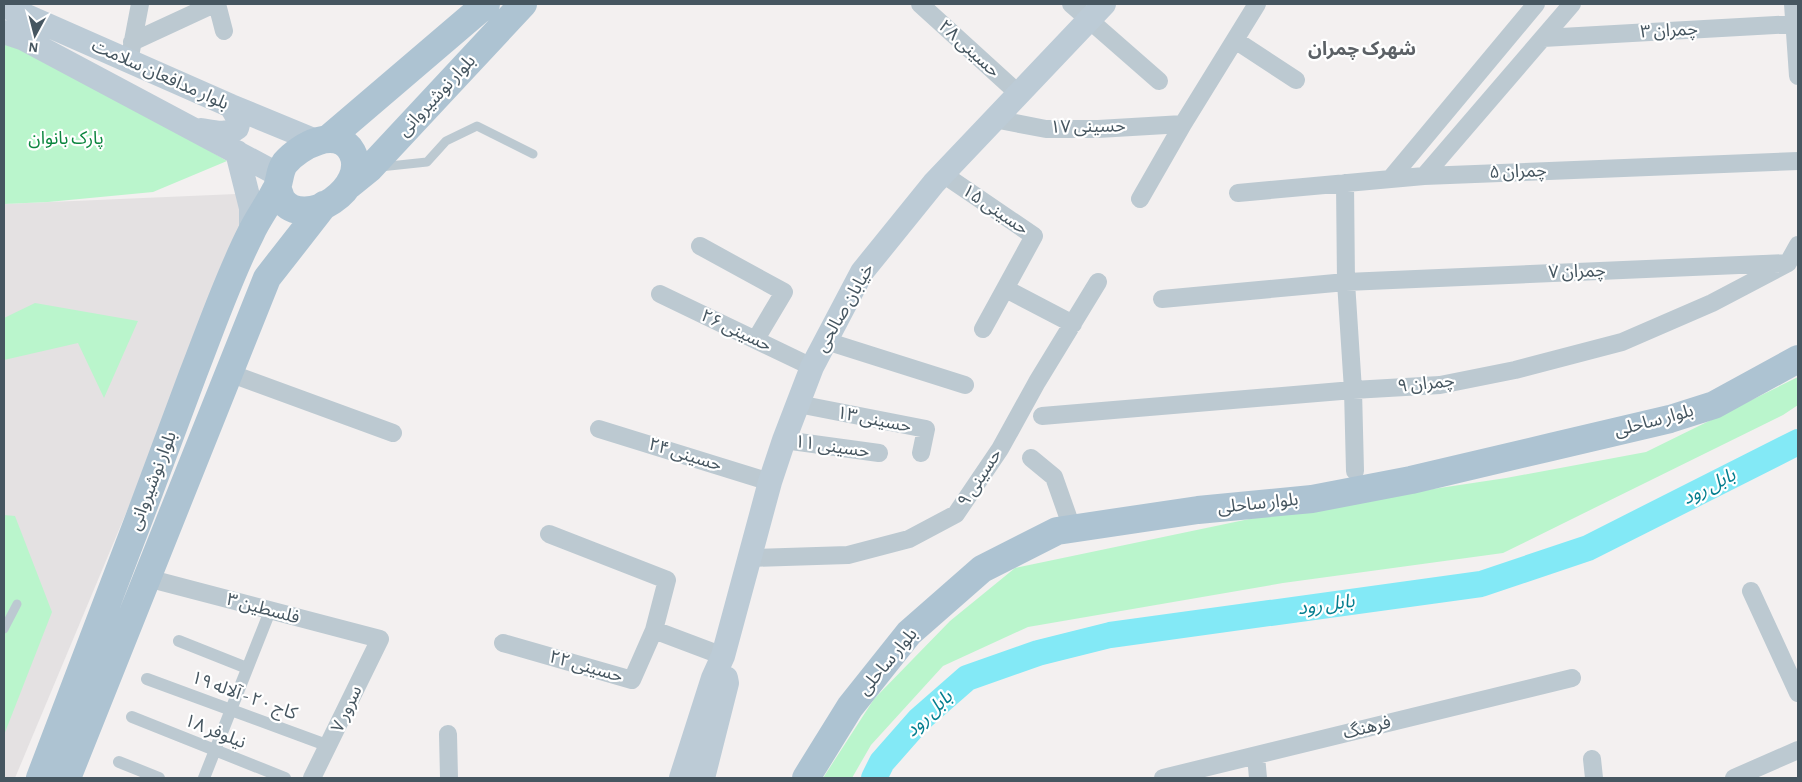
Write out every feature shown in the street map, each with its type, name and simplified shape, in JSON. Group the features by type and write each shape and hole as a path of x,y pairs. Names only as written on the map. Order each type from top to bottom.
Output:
{"main road":[{"name":"بلوار نوشیروانی","path":"322,140 486,4"},
{"name":"بلوار نوشیروانی","path":"349,185 370,168 523,4"},
{"name":"بلوار مدافعان سلامت","path":"4,6 131,52 231,106 322,140"},
{"name":"خيابان صالحی","path":"681,778 712,678 723,656 770,482 784,440 812,367 862,272 943,174 1097,11"},
{"name":"بلوار مدافعان سلامت","path":"4,32 22,38 237,152 278,181"},
{"path":"194,129 232,132 237,128 239,120 231,106"},
{"path":"322,140 341,142 351,150 356,162 354,175 342,193 324,205 305,211 292,208 282,200 278,181 284,165 299,150 322,140"},
{"path":"237,152 251,208 251,232"},
{"name":"بلوار نوشیروانی","path":"40,778 209,333 251,232 278,181"},
{"name":"بلوار نوشیروانی","path":"67,778 267,278 324,205"},
{"path":"237,265 258,249 263,250 267,253 269,259 267,278"},
{"name":"بلوار ساحلی","path":"806,778 850,707 909,633 982,569 1057,530 1198,510 1312,499 1411,480 1670,419 1714,405 1798,359"},
{"name":"خيابان صالحی","path":"703,778 727,683 723,656"}],"street":[{"path":"131,52 140,4"},
{"path":"131,52 216,4 224,31"},
{"name":"حسینی ۲۸","path":"920,4 1019,94"},
{"path":"1072,4 1097,11 1159,81"},
{"path":"1140,199 1255,4"},
{"path":"1391,178 1536,4"},
{"path":"1424,176 1572,4"},
{"path":"1795,12 1798,76"},
{"name":"چمران ۳","path":"1543,38 1795,12"},
{"path":"1234,40 1296,80"},
{"name":"حسینی ۱۷","path":"994,119 1046,129 1183,124"},
{"name":"چمران ۵","path":"1238,193 1424,176 1798,161"},
{"name":"حسینی ۱۵","path":"943,174 1034,236 983,329"},
{"path":"1345,182 1346,282 1353,390 1355,471"},
{"path":"1788,263 1798,245"},
{"path":"700,246 784,292 756,339"},
{"name":"چمران ۷","path":"1162,298 1346,282 1788,263"},
{"name":"چمران ۹","path":"1042,416 1353,390 1440,385 1515,370 1622,342 1712,303 1788,263"},
{"name":"حسینی ٩","path":"750,558 848,555 910,539 956,514 1000,449 1037,382 1098,282"},
{"path":"1006,289 1072,324"},
{"name":"حسینی ۲۶","path":"660,294 812,367"},
{"path":"826,341 965,385"},
{"path":"229,373 393,433"},
{"name":"حسینی ۱۳","path":"798,404 926,429 921,454"},
{"name":"حسینی ۲۴","path":"599,429 770,482"},
{"name":"حسینی ۱۱","path":"784,440 879,453"},
{"path":"1031,458 1054,477 1072,528"},
{"path":"549,534 667,580 654,630 723,656"},
{"name":"فلسطین ۳","path":"147,578 380,639"},
{"path":"1751,591 1798,693"},
{"path":"204,778 270,611"},
{"name":"حسینی ۲۲","path":"503,643 632,680 654,630"},
{"name":"سرور ۷","path":"312,778 380,639"},
{"path":"179,641 247,668"},
{"name":"فرهنگ","path":"1163,778 1572,678"},
{"name":"کاج ۲۰ - آلاله ۱۹","path":"147,679 329,746"},
{"name":"نیلوفر ۱۸","path":"132,717 285,778"},
{"path":"448,734 449,778"},
{"path":"1734,778 1798,750"},
{"path":"1256,756 1258,778"},
{"path":"1592,759 1594,778"},
{"path":"119,762 159,778"}],"lane":[{"path":"370,168 427,162 446,142 477,126 533,154"},
{"path":"4,629 17,604"}],"shaded area":[{"path":"236,194 243,215 242,236 15,778 4,778 4,204"}],"green space":[{"name":"پارک بانوان","path":"4,41 75,72 227,161 153,192 48,202 4,204"},
{"path":"35,303 138,321 104,398 78,343 4,360 4,318"},
{"path":"1798,377 1798,405 1783,415 1503,553 1283,583 1028,627 943,666 871,745 852,778 823,778 874,699 950,621 1015,568 1287,511 1506,478 1646,452"},
{"path":"4,515 15,516 52,612 4,735"}],"waterway":[{"name":"بابل رود","path":"874,778 882,762 919,720 967,678 1038,653 1110,635 1481,584 1588,548 1798,442"}],"district":[{"name":"شهرک چمران","path":"1362,49"}]}
